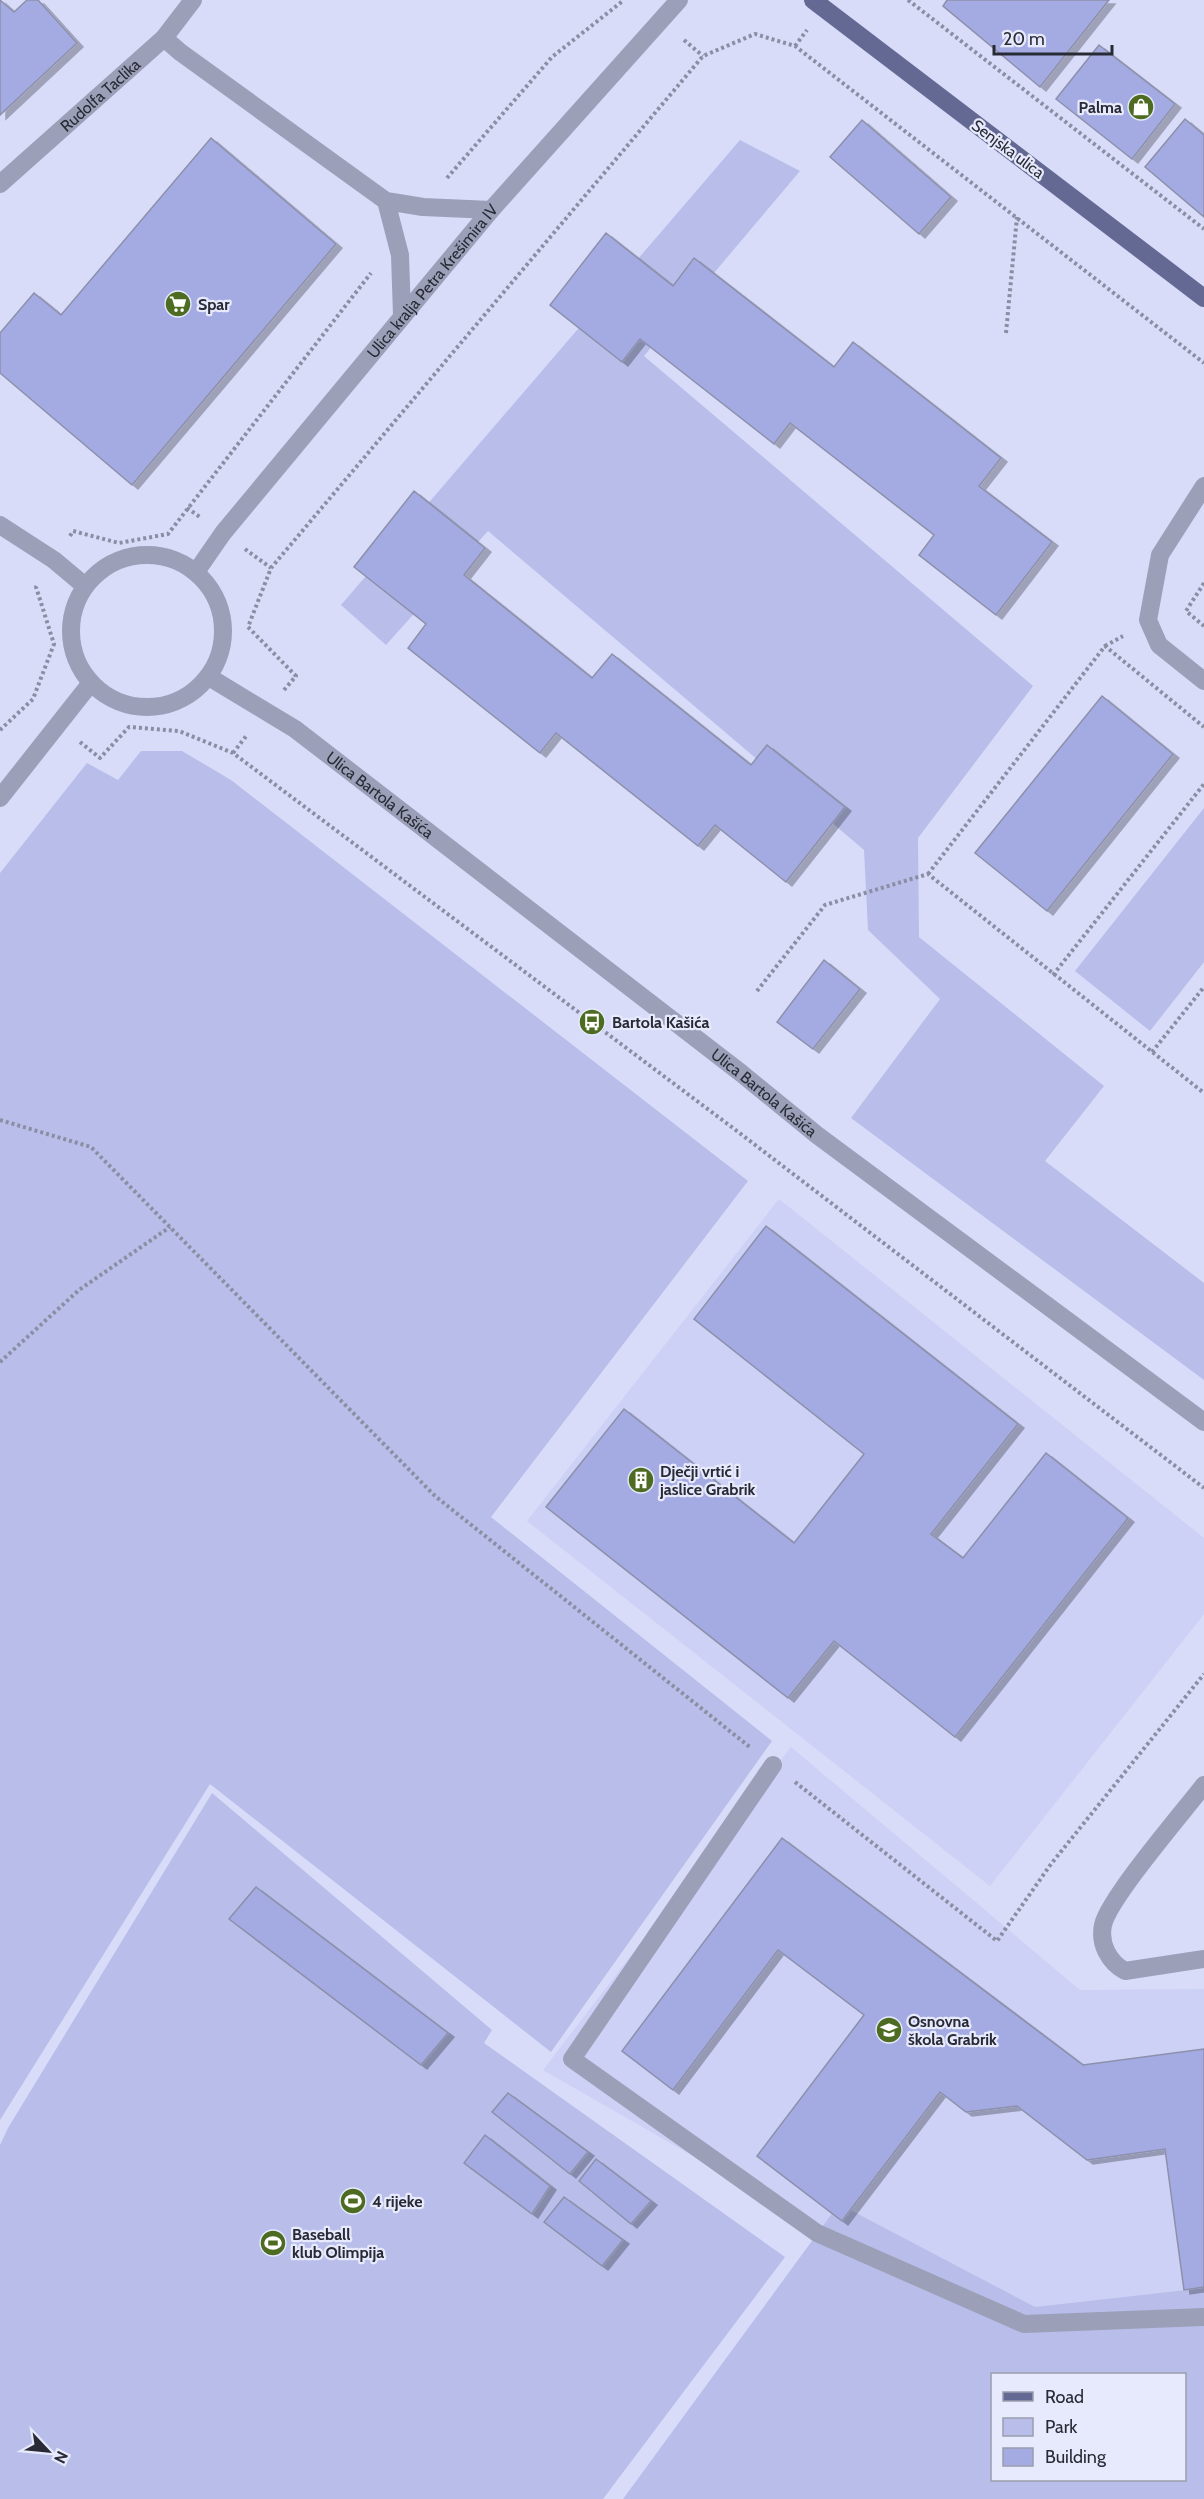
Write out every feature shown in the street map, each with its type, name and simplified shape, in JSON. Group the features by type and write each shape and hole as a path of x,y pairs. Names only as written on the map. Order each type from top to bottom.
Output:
{"main road":[{"name":"Senjska ulica","path":"813,0 1204,298"}],"street":[{"name":"Rudolfa Taclika","path":"0,184 164,38 193,0"},
{"name":"Ulica kralja Petra Krešimira IV","path":"196,572 223,533 402,315 491,210 679,0"},
{"path":"164,38 180,52 386,201 423,207 491,210"},
{"path":"386,201 400,255 402,315"},
{"path":"1204,486 1160,555 1148,620 1158,645 1204,681"},
{"path":"0,525 54,560 85,586"},
{"path":"150,554 174,559 196,572 212,589 221,610 224,634 219,657 209,677 193,693 173,704 151,709 129,706 108,698 90,684 76,662 70,636 73,610 85,586 103,569 125,557 150,554"},
{"name":"Ulica Bartola Kašića","path":"209,677 295,729 817,1135 1204,1422"},
{"path":"0,798 90,684"},
{"path":"773,1765 572,2059 818,2234 1024,2324 1204,2317"},
{"path":"1204,1785 1117,1898 1103,1924 1104,1948 1116,1966 1125,1971 1204,1959"}],"path":[{"path":"908,0 1204,229"},
{"path":"296,676 248,627 271,568 703,56 755,34 795,46 1204,363"},
{"path":"1006,333 1017,216"},
{"path":"73,531 120,543 168,534 187,508"},
{"path":"1204,583 1186,611 1204,626"},
{"path":"0,730 33,699 54,644 36,587"},
{"path":"758,991 825,905 928,874 1105,646 1204,728"},
{"path":"33,699 58,725 99,758 129,727 179,731 233,753 723,1121 1204,1488"},
{"path":"1053,975 1204,784"},
{"path":"928,874 1204,1093"},
{"path":"1152,1052 1204,987"},
{"path":"0,1120 91,1147 435,1496 997,1941 1052,1864 1204,1674"},
{"path":"0,1362 79,1290 170,1227"}],"shaded area":[{"path":"779,1199 1204,1538 1204,1614 990,1886 527,1521"},
{"name":"Osnovna škola Grabrik","path":"791,1747 1080,1990 1204,1989 1204,2328 1043,2357 543,2070"}],"green space":[{"path":"740,140 800,171 644,356 1033,686 918,838 919,937 1104,1086 1045,1161 1204,1283 1204,1380 851,1118 940,999 868,930 864,850 488,531 386,645 341,605"},
{"path":"141,751 182,751 231,780 748,1181 491,1517 772,1741 551,2052 210,1784 0,2120 0,873 87,763 118,780"},
{"path":"1204,808 1204,962 1150,1031 1075,971"},
{"name":"4 rijeke","path":"212,1793 492,2030 484,2043 785,2257 603,2499 0,2499 0,2145 8,2128"},
{"path":"839,2204 1035,2307 1204,2288 1204,2499 623,2499"}],"building":[{"path":"0,0 14,12 27,0 38,0 77,43 0,115"},
{"path":"947,0 1109,0 1040,87 943,6"},
{"path":"1099,45 1175,104 1132,159 1056,99"},
{"path":"1185,119 1204,135 1204,217 1145,167"},
{"path":"862,120 951,197 919,234 830,157"},
{"name":"Spar","path":"211,138 336,244 132,485 0,373 0,333 34,293 61,315"},
{"path":"606,233 673,286 694,258 834,367 853,342 1001,458 979,486 1052,542 996,615 919,555 934,535 790,423 774,444 640,339 622,362 550,305"},
{"path":"414,491 485,548 464,575 592,678 612,654 751,765 767,745 845,807 786,882 715,825 698,846 556,733 540,753 408,648 426,624 354,567"},
{"path":"1102,696 1173,754 1047,911 975,853"},
{"path":"824,960 860,989 813,1049 777,1022"},
{"name":"Dječji vrtić i jaslice Grabrik","path":"766,1226 1018,1424 931,1534 963,1558 1046,1453 1128,1518 955,1737 834,1641 788,1698 546,1507 624,1409 794,1543 864,1454 694,1319"},
{"path":"782,1838 1083,2065 1204,2049 1204,2287 1184,2290 1165,2149 1087,2160 1017,2106 966,2112 940,2092 842,2221 757,2156 864,2015 778,1950 673,2090 622,2051"},
{"path":"256,1887 448,2033 421,2065 229,1919"},
{"path":"508,2093 588,2152 570,2174 492,2112"},
{"path":"485,2135 550,2186 532,2214 464,2163"},
{"path":"596,2159 651,2201 631,2224 579,2181"},
{"path":"564,2197 623,2240 602,2266 544,2222"}],"place":[{"name":"Palma","path":"1141,107"},
{"name":"Spar","path":"178,304"},
{"name":"Bartola Kašića","path":"592,1022"},
{"name":"Dječji vrtić i jaslice Grabrik","path":"641,1480"},
{"name":"Osnovna škola Grabrik","path":"889,2030"},
{"name":"4 rijeke","path":"353,2201"},
{"name":"Baseball klub Olimpija","path":"273,2243"}]}
